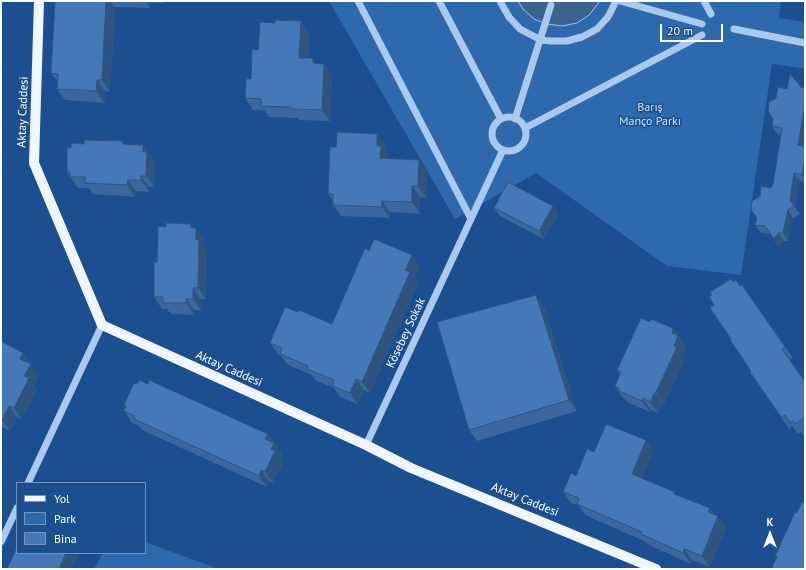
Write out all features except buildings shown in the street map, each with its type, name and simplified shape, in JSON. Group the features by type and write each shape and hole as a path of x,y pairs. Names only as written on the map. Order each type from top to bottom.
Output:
{"main road":[{"name":"Aktay Caddesi","path":"39,1 34,163 102,325 366,445 411,468 656,569"}],"street":[{"path":"358,1 471,220"},
{"path":"439,1 501,120"},
{"path":"500,1 509,17 520,29 541,39 567,41 582,37 597,29 608,17 616,1"},
{"path":"620,1 702,24"},
{"path":"704,1 711,14"},
{"path":"515,119 551,5"},
{"path":"734,29 805,43"},
{"path":"524,128 702,35"},
{"path":"506,118 515,119 524,128 526,134 523,144 514,150 503,150 494,143 492,132 496,123 501,120 506,118"},
{"name":"Kösebey Sokak","path":"366,445 503,150"},
{"path":"28,482 102,325"},
{"path":"1,542 16,510"}],"green space":[{"name":"Barış Manço Parkı","path":"329,1 781,1 779,18 805,22 805,69 772,64 741,275 667,266 536,173 455,219"},
{"path":"146,542 219,569 94,569 102,554 146,554"}],"shaded area":[{"path":"518,1 600,1 589,15 577,23 562,26 547,24 534,19 523,9"}]}
